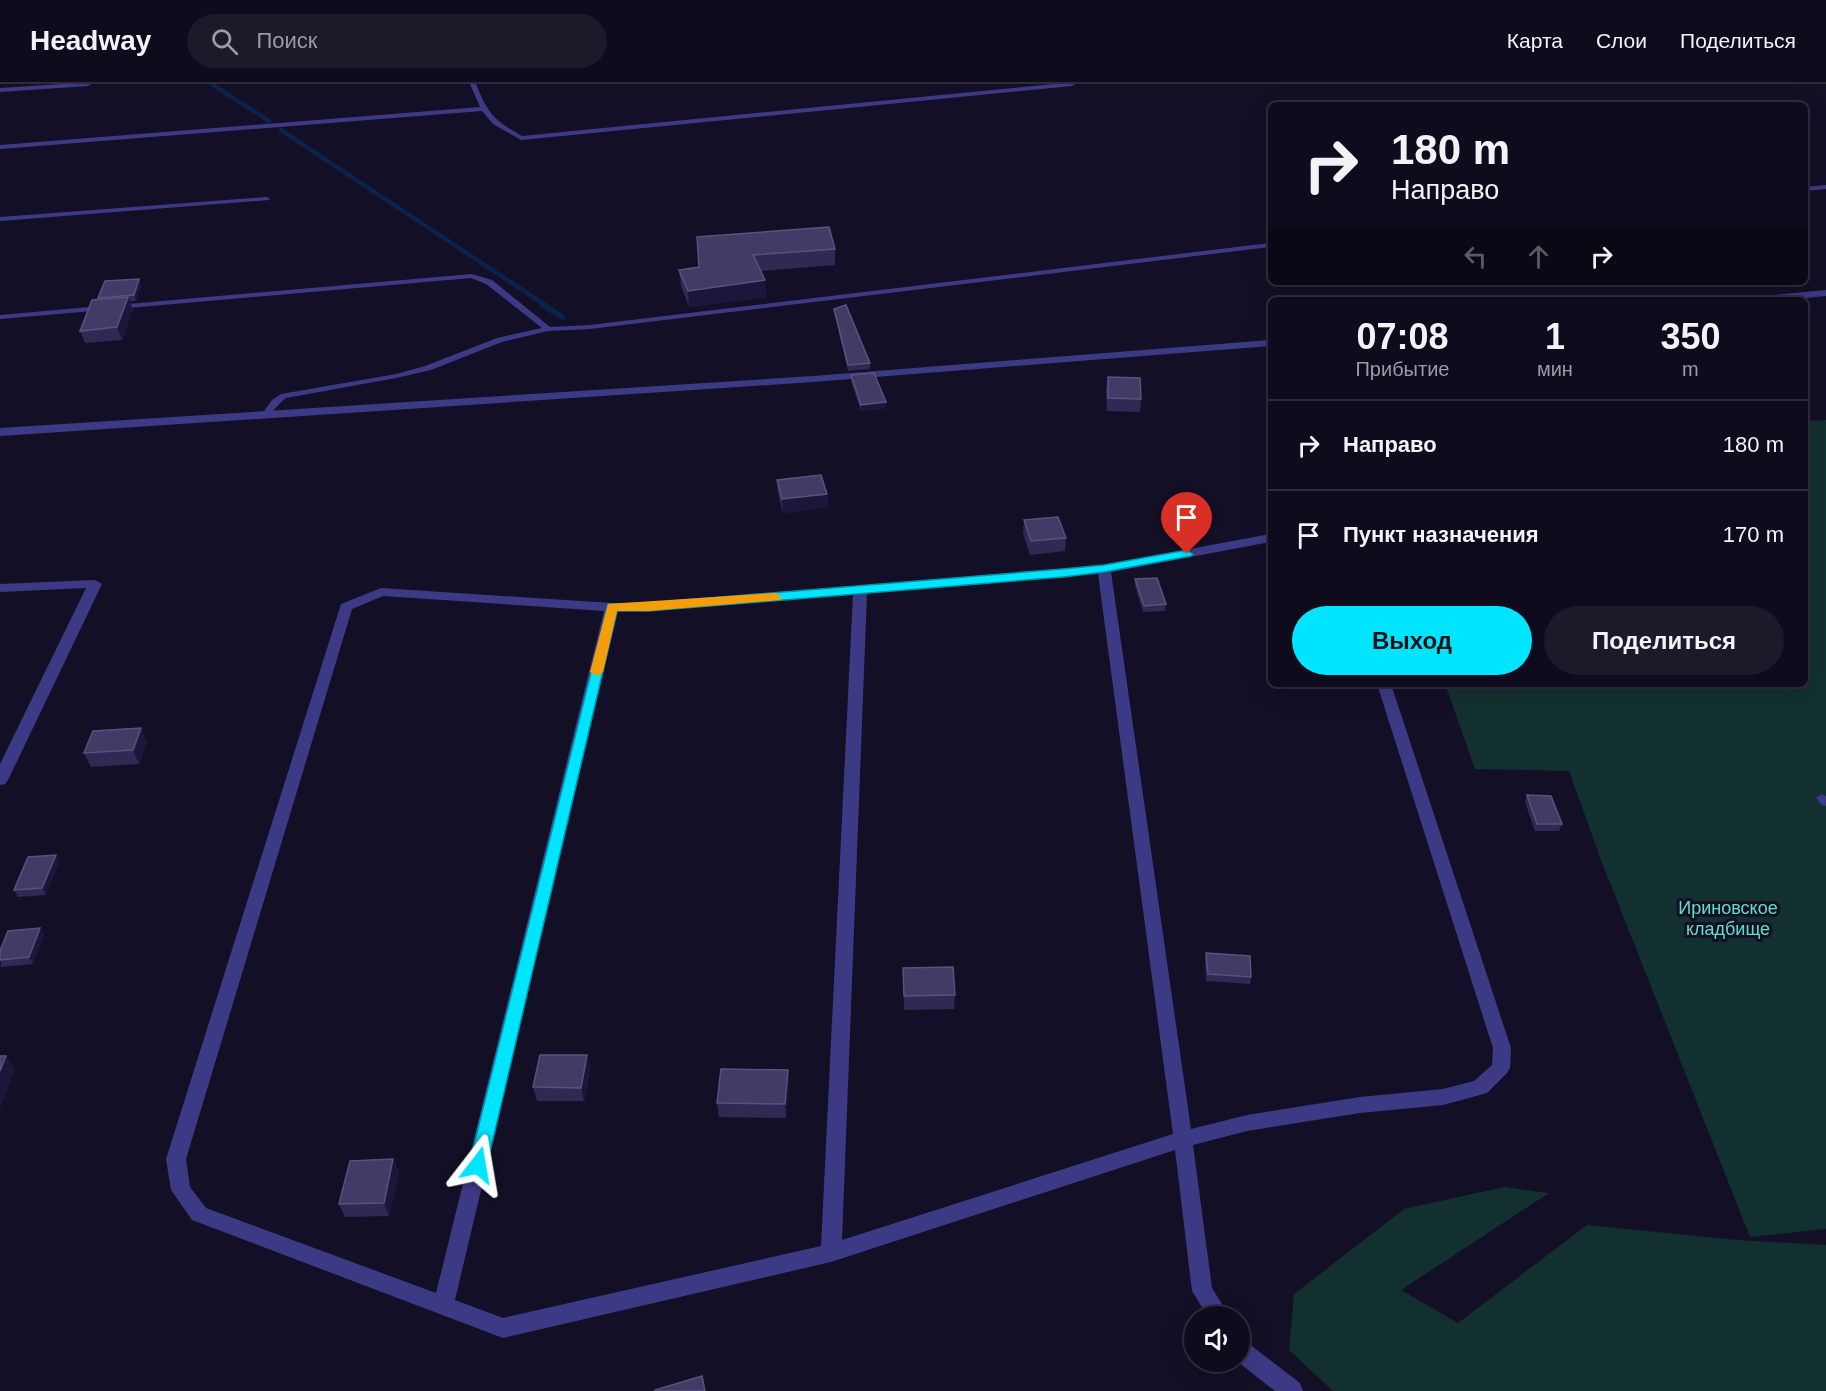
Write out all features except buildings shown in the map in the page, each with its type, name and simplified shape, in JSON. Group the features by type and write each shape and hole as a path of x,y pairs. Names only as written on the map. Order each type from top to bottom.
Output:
{"street":[{"path":"1784,297 1826,293"},
{"path":"0,432 813,379 1268,343"},
{"path":"1268,538 1104,569 648,607 612,607 381,592 346,607 176,1159 181,1190 199,1214 503,1328 831,1252 1184,1139 1269,1119 1360,1105 1443,1097 1480,1087 1501,1068 1503,1048 1385,687"},
{"path":"1104,569 1184,1139 1202,1291 1212,1306"},
{"path":"0,588 95,584 0,780"},
{"path":"831,1252 860,590"},
{"path":"444,1305 612,607"},
{"path":"1250,1358 1292,1391"}],"lane":[{"path":"0,90 88,84"},
{"path":"473,84 482,109 490,121 521,138 1072,84"},
{"path":"0,147 482,109"},
{"path":"1808,189 1826,187"},
{"path":"0,219 267,199"},
{"path":"266,414 275,402 284,396 428,368 500,340 548,329 590,327 1268,245"},
{"path":"0,316 472,276 489,282 548,329"}],"green space":[{"name":"Ириновское кладбище","path":"1826,420 1826,1229 1750,1237 1601,860 1569,771 1475,769 1446,687 1808,687 1808,421"},
{"path":"1504,1187 1549,1193 1401,1290 1458,1323 1587,1225 1737,1240 1826,1245 1826,1391 1333,1391 1289,1350 1294,1294 1404,1209"}],"waterway":[{"path":"212,84 269,121"},
{"path":"281,130 545,305"},
{"path":"542,304 562,317"}],"slow traffic":[{"path":"597,672 612,607 648,607 775,597"}],"route":[{"path":"478,1165 612,607 648,607 1063,573 1104,569 1187,554"}]}
